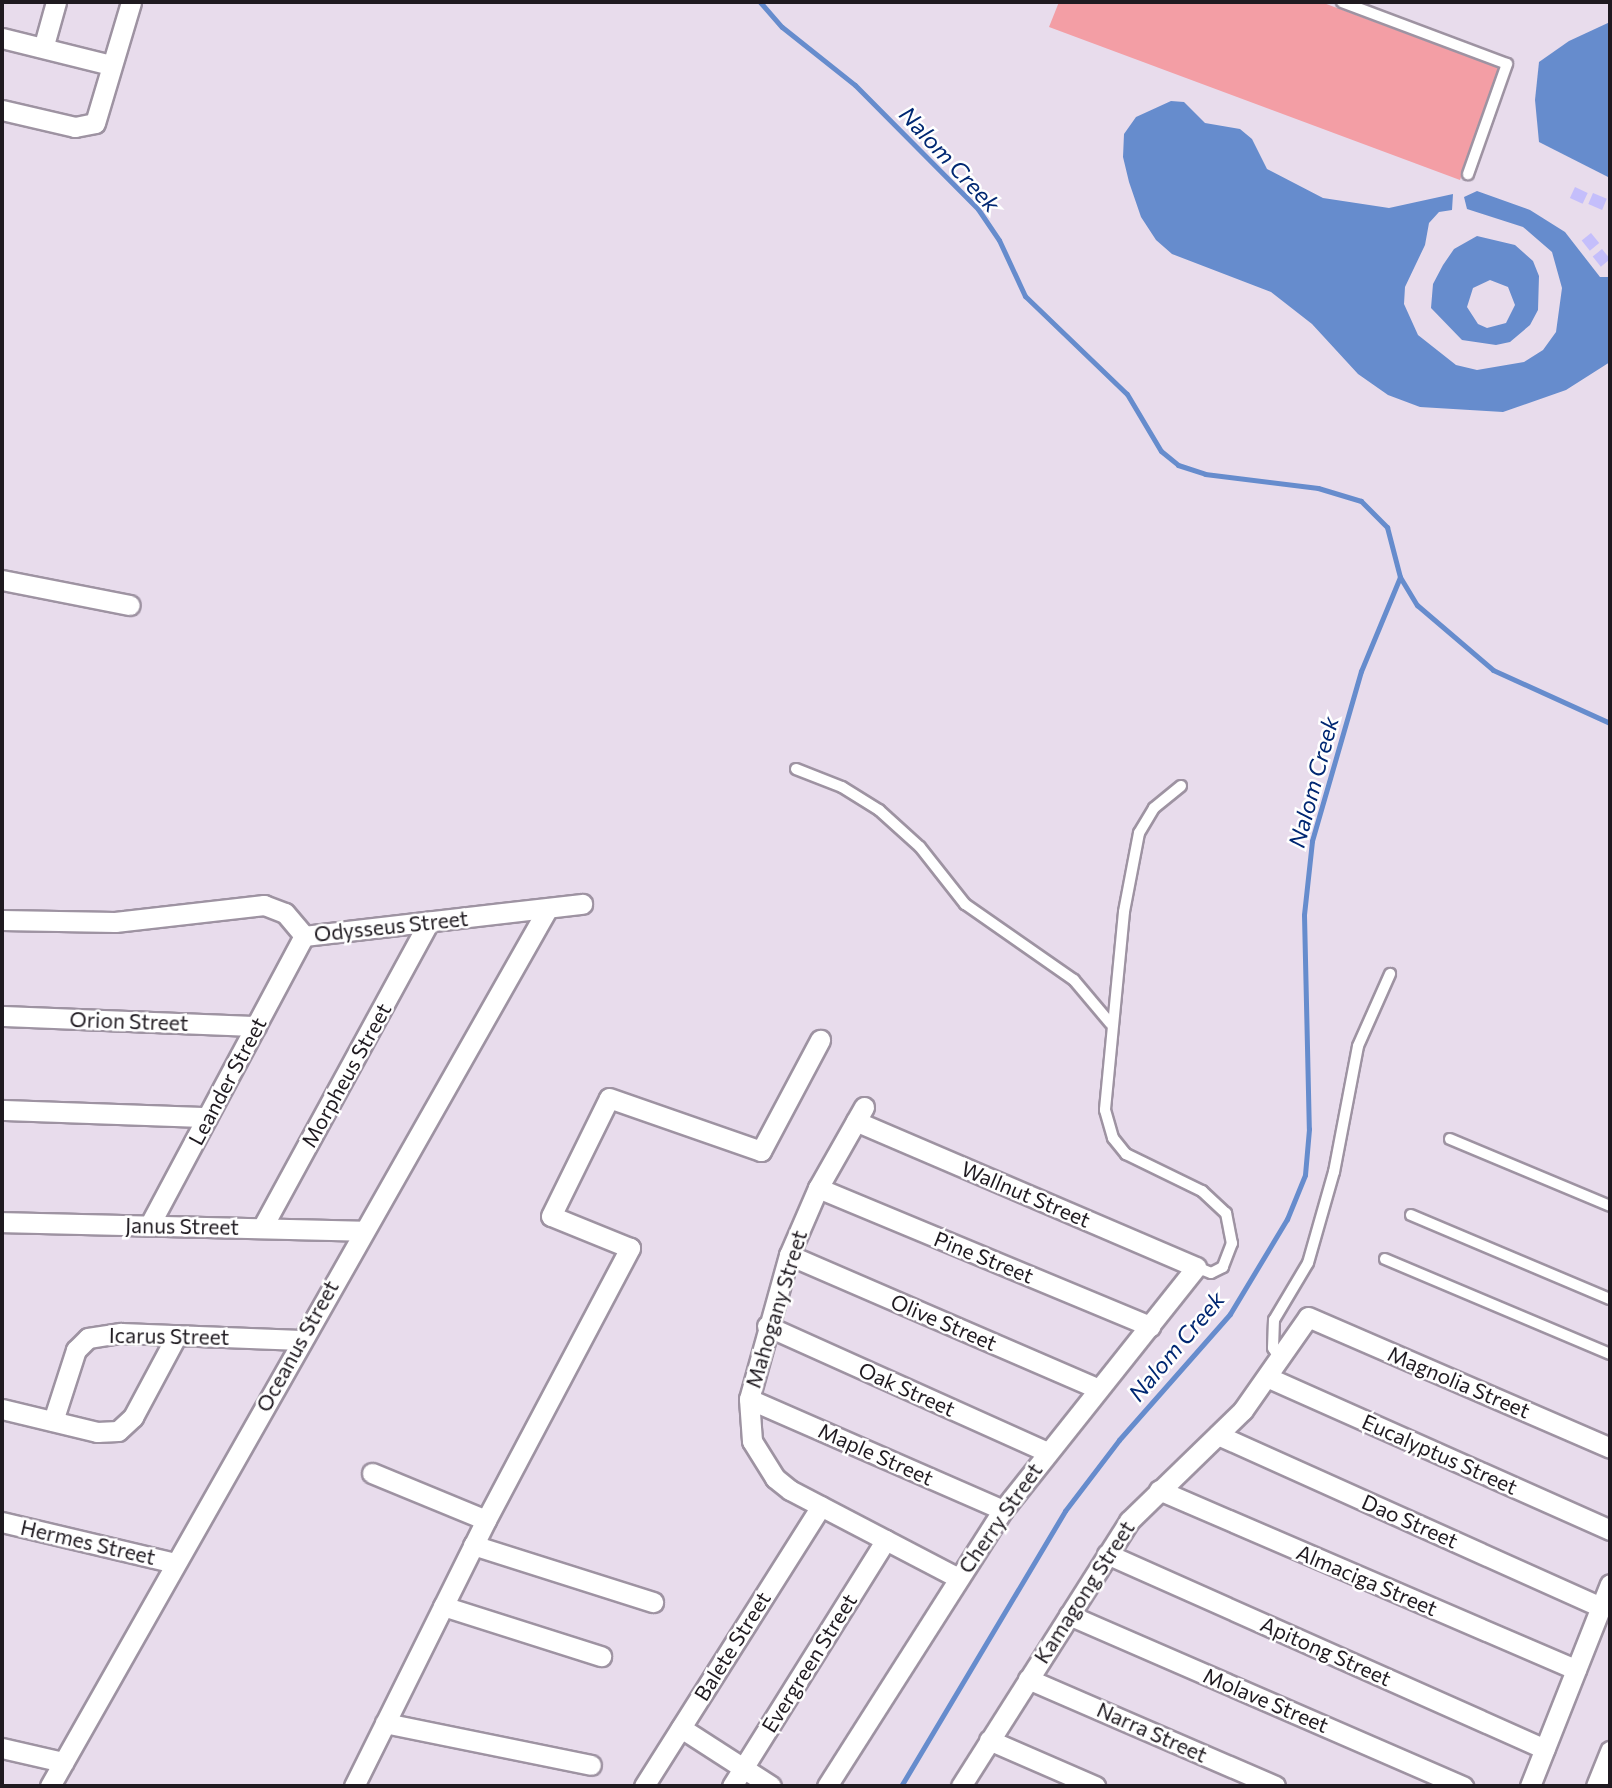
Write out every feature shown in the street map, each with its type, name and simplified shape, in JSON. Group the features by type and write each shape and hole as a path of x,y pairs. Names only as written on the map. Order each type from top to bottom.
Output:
{"street":[{"path":"44,45 56,2"},
{"path":"2,110 75,127 89,125 98,116 131,2"},
{"path":"2,38 44,45 111,65"},
{"path":"2,580 130,605"},
{"name":"Odysseus Street","path":"2,920 125,922 264,905 285,913 304,936 582,904"},
{"name":"Oceanus Street","path":"50,1786 548,908"},
{"name":"Morpheus Street","path":"262,1228 429,922"},
{"name":"Leander Street","path":"149,1226 304,936"},
{"name":"Orion Street","path":"2,1016 256,1026"},
{"path":"354,1786 473,1545 630,1248 551,1216 609,1098 761,1151 820,1040"},
{"path":"2,1110 207,1117"},
{"name":"Wallnut Street","path":"860,1114 1196,1267"},
{"name":"Mahogany Street","path":"860,1114 818,1188 789,1255 767,1326 749,1399 752,1441 762,1462 790,1490 958,1578"},
{"name":"Pine Street","path":"818,1188 1150,1326"},
{"name":"Janus Street","path":"2,1222 363,1231"},
{"name":"Olive Street","path":"789,1255 1098,1389"},
{"name":"Cherry Street","path":"827,1786 1003,1510 1196,1267"},
{"name":"Kamagong Street","path":"961,1786 1107,1554 1159,1490 1219,1435 1269,1378 1308,1317"},
{"name":"Magnolia Street","path":"1308,1317 1610,1448"},
{"name":"Oak Street","path":"767,1326 1047,1452"},
{"name":"Icarus Street","path":"53,1421 76,1350 88,1338 121,1333 301,1340"},
{"path":"2,1409 97,1432 118,1431 133,1417 177,1335"},
{"name":"Eucalyptus Street","path":"1269,1378 1610,1530"},
{"name":"Maple Street","path":"749,1399 1003,1510"},
{"name":"Dao Street","path":"1219,1435 1601,1607"},
{"path":"372,1473 486,1520"},
{"name":"Almaciga Street","path":"1159,1490 1576,1671"},
{"name":"Balete Street","path":"644,1786 821,1506"},
{"name":"Hermes Street","path":"2,1522 175,1563"},
{"name":"Evergreen Street","path":"732,1786 886,1540"},
{"path":"473,1545 653,1602"},
{"name":"Apitong Street","path":"1107,1554 1545,1749"},
{"path":"1530,1786 1610,1584"},
{"path":"443,1606 601,1656"},
{"name":"Molave Street","path":"1069,1615 1463,1786"},
{"name":"Narra Street","path":"1028,1679 1275,1786"},
{"path":"385,1723 591,1765"},
{"path":"681,1728 771,1786"},
{"path":"989,1740 1095,1786"},
{"path":"2,1748 63,1762"},
{"path":"1596,1786 1610,1751"}],"lane":[{"path":"1342,2 1507,64 1468,174"},
{"path":"796,769 842,787 879,810 920,847 965,904 1074,980 1111,1024"},
{"path":"1181,786 1154,808 1139,832 1111,1024 1105,1110 1113,1138 1126,1154 1202,1191 1226,1213 1232,1243 1223,1267 1211,1273 1196,1267"},
{"path":"1280,1360 1273,1348 1274,1320 1308,1262 1334,1172 1357,1046 1390,974"},
{"path":"1450,1139 1610,1206"},
{"path":"1411,1215 1610,1299"},
{"path":"1385,1259 1610,1354"}],"shaded area":[{"path":"1059,2 1321,2 1501,69 1460,180 1049,27"}],"water":[{"path":"1610,22 1610,178 1539,142 1535,100 1539,62 1569,41"},
{"path":"1171,101 1184,102 1205,123 1240,129 1252,139 1267,169 1323,198 1389,208 1453,194 1452,210 1439,212 1429,223 1425,245 1405,287 1404,304 1418,335 1456,365 1477,370 1524,362 1543,350 1556,332 1562,288 1552,252 1523,227 1467,209 1464,197 1477,191 1530,210 1565,232 1600,277 1610,277 1610,362 1566,390 1503,412 1420,407 1388,395 1358,374 1312,324 1271,292 1172,254 1156,240 1141,217 1129,182 1123,157 1124,134 1136,117"},
{"path":"1477,236 1515,245 1533,261 1539,276 1538,310 1530,325 1510,342 1496,345 1462,340 1431,308 1433,284 1454,249","holes":["1490,280 1508,287 1515,305 1506,323 1487,328 1478,324 1467,307 1473,288"]}],"building":[{"path":"1575,187 1588,193 1583,204 1570,198"},
{"path":"1593,193 1607,199 1602,210 1588,204"},
{"path":"1591,233 1599,243 1590,251 1582,241"},
{"path":"1602,249 1610,259 1601,267 1593,257"}],"waterway":[{"name":"Nalom Creek","path":"760,2 782,27 855,85 978,209 999,240 1025,296 1127,394 1161,451 1178,465 1205,474 1318,488 1361,501 1387,527 1400,577 1361,671 1312,841 1304,915 1309,1129 1305,1175 1287,1219 1230,1314 1119,1440 1065,1511 901,1786"},
{"path":"1400,577 1417,605 1493,670 1610,723"}]}
